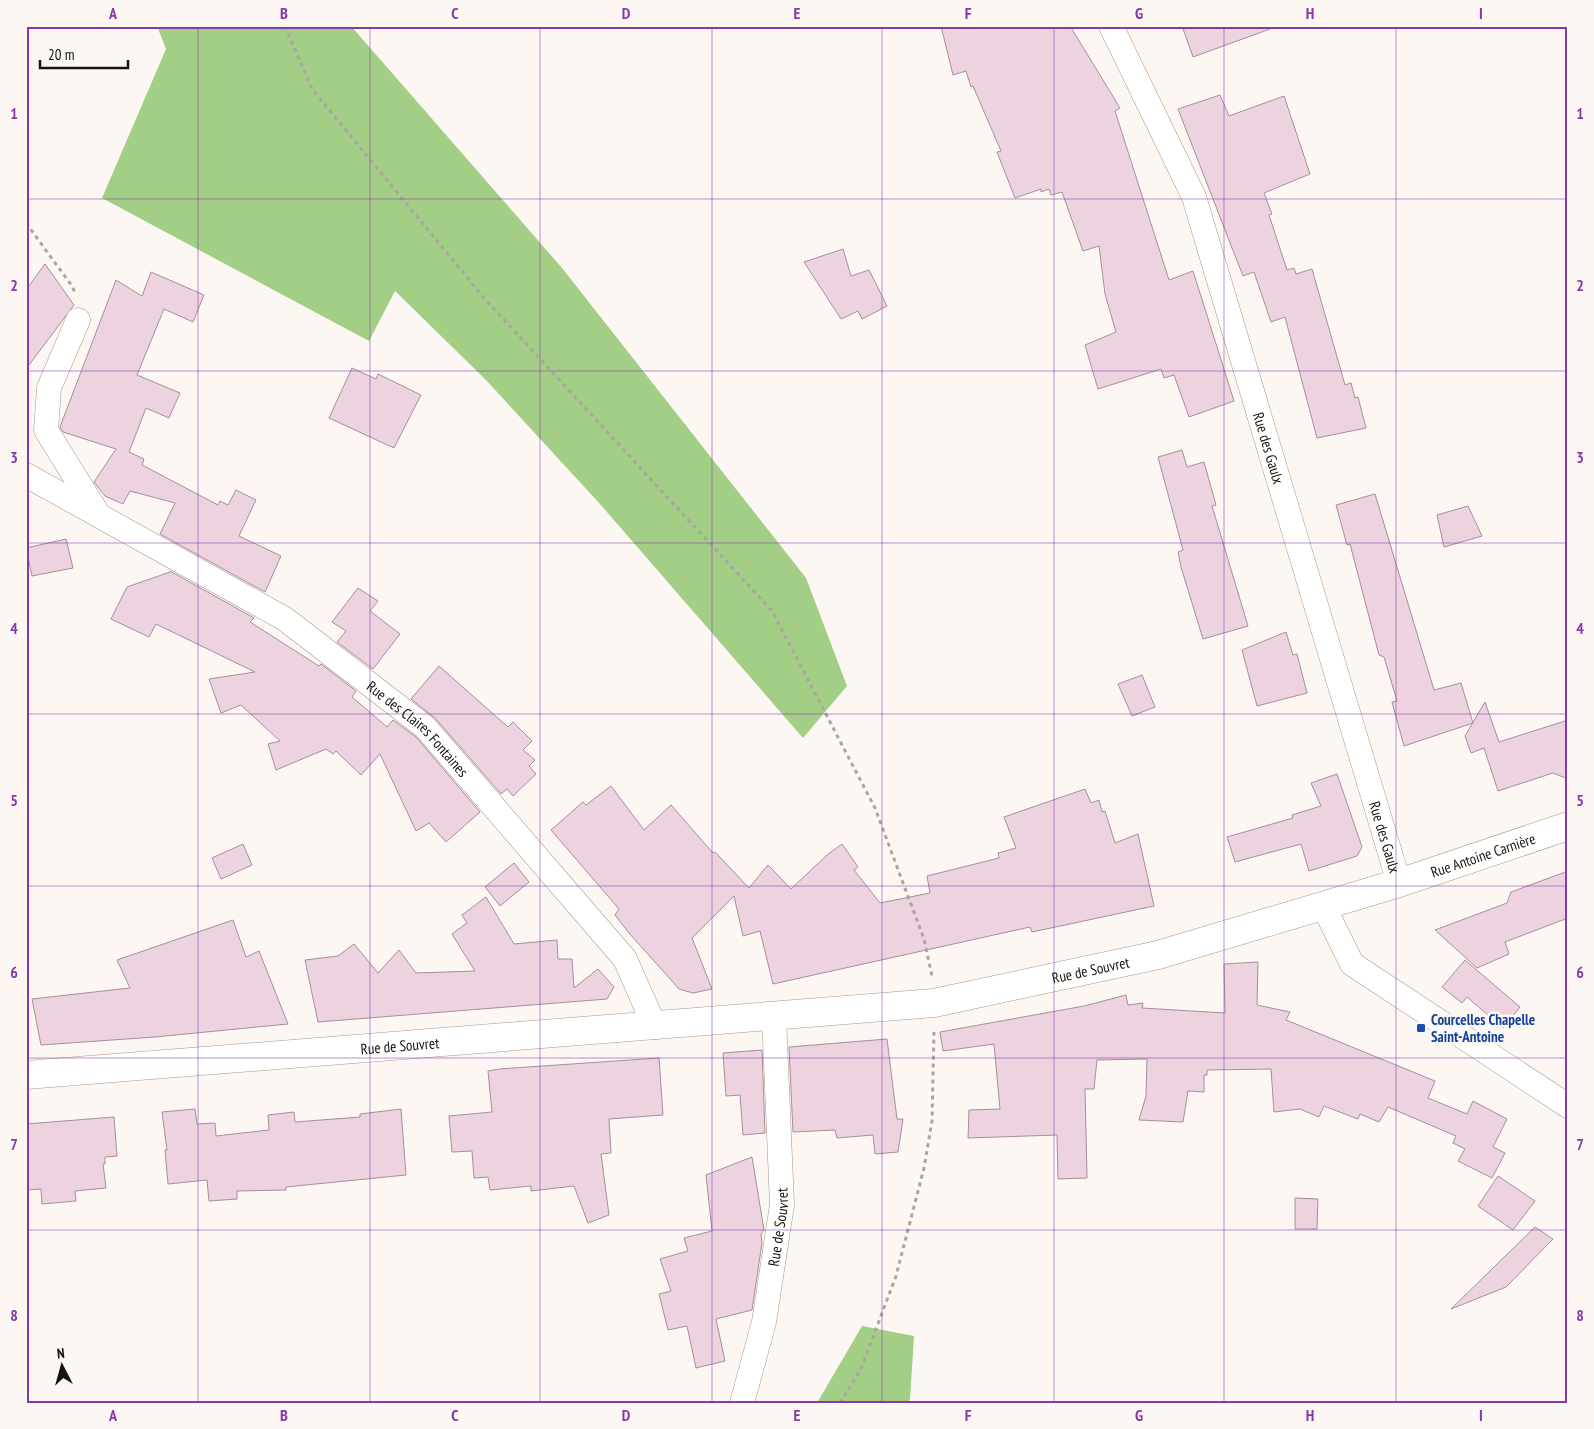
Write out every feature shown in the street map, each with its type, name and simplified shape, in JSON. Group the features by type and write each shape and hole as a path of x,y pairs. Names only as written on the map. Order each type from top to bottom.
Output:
{"main road":[{"name":"Rue Antoine Carnière","path":"1399,883 1568,826"},
{"name":"Rue de Souvret","path":"26,1075 934,1004 1158,955 1399,883"}],"street":[{"name":"Rue des Gaulx","path":"1111,26 1194,197 1399,883"},
{"name":"Rue des Claires Fontaines","path":"78,320 49,388 46,430 98,516"},
{"name":"Rue des Claires Fontaines","path":"26,475 285,619 425,727 625,959 655,1026"},
{"path":"1323,906 1352,964 1568,1106"},
{"name":"Rue de Souvret","path":"742,1403 764,1322 782,1205 774,1017"}],"path":[{"path":"284,26 312,89 484,298 772,611 875,808 924,939 932,972 934,1004 932,1121 924,1168 896,1276 862,1369 840,1403"},
{"path":"26,223 72,286 80,308 78,320"}],"green space":[{"path":"157,26 351,26 562,268 806,578 847,686 803,738 600,504 486,380 395,291 369,341 102,198 166,49"},
{"path":"862,1326 914,1336 910,1399 908,1403 817,1403"}],"building":[{"path":"941,26 1070,26 1120,108 1115,111 1169,280 1193,271 1234,401 1189,417 1174,375 1164,378 1161,369 1098,389 1085,345 1116,332 1105,294 1099,246 1083,251 1062,192 1051,195 1049,189 1041,192 1041,189 1015,198 997,152 1001,151 973,86 971,87 966,71 953,75"},
{"path":"1182,26 1270,26 1270,29 1193,57"},
{"path":"1220,95 1229,116 1284,96 1310,174 1264,193 1272,214 1269,215 1287,270 1294,268 1296,274 1312,269 1345,385 1351,383 1355,398 1358,397 1366,428 1317,438 1285,317 1271,322 1254,272 1243,276 1178,109"},
{"path":"843,249 851,276 869,270 887,306 862,319 858,311 841,319 804,262"},
{"path":"45,264 74,305 26,369 26,290"},
{"path":"151,272 204,295 193,322 164,309 137,375 180,393 169,418 146,408 129,452 144,459 142,465 218,505 220,501 228,505 236,490 256,500 239,536 281,556 265,592 160,534 175,503 130,491 123,504 105,496 94,482 116,449 63,432 60,427 116,280 142,296"},
{"path":"352,368 376,379 378,374 421,395 394,448 329,418"},
{"path":"1182,450 1187,467 1204,462 1216,505 1212,506 1248,626 1203,639 1181,567 1178,552 1183,550 1158,457"},
{"path":"1375,494 1434,690 1461,683 1473,723 1404,746 1392,702 1397,701 1384,657 1379,655 1350,544 1347,545 1336,505"},
{"path":"1468,506 1482,536 1444,547 1437,515"},
{"path":"66,539 73,568 32,576 26,548"},
{"path":"170,571 254,618 250,622 319,666 321,664 356,691 352,697 387,727 393,720 416,737 480,812 446,842 429,823 416,831 380,754 361,775 336,751 333,754 326,749 276,770 268,744 280,741 241,705 221,713 209,679 255,672 156,624 149,637 111,619 127,587"},
{"path":"358,588 378,601 370,611 400,634 373,669 337,642 346,631 332,622"},
{"path":"1286,632 1293,655 1297,654 1307,693 1257,706 1242,650"},
{"path":"439,666 508,727 513,722 532,741 523,750 535,760 529,766 536,774 513,796 507,789 501,794 435,718 411,699"},
{"path":"1142,675 1155,707 1132,716 1118,684"},
{"path":"1485,702 1499,742 1568,720 1568,779 1553,773 1498,791 1484,748 1471,753 1465,736"},
{"path":"1337,774 1362,847 1357,856 1309,871 1301,844 1235,862 1227,837 1293,818 1292,815 1321,806 1311,783"},
{"path":"611,786 644,830 671,805 713,853 715,852 749,888 768,865 791,889 827,855 842,844 858,867 854,870 880,903 930,893 927,876 999,858 998,853 1016,848 1004,817 1085,789 1091,803 1099,800 1102,812 1105,811 1115,843 1138,834 1154,906 1032,932 1030,927 773,984 760,931 743,936 734,896 692,938 712,989 693,993 679,989 629,933 615,915 619,909 551,830 583,802 586,805"},
{"path":"243,844 252,865 221,879 212,858"},
{"path":"514,863 529,882 500,906 485,887"},
{"path":"1568,871 1568,918 1505,942 1509,954 1477,968 1435,930 1507,903 1511,892"},
{"path":"486,897 514,944 557,940 558,959 572,959 574,988 598,969 614,987 607,999 318,1022 305,960 338,956 354,944 378,973 399,950 416,973 475,971 452,934 467,923 462,915"},
{"path":"233,920 246,957 259,951 288,1024 155,1037 41,1045 32,999 130,988 117,960"},
{"path":"1465,960 1520,1007 1503,1028 1467,997 1462,1003 1442,987"},
{"path":"1258,962 1257,1005 1290,1012 1286,1020 1435,1081 1428,1098 1467,1114 1473,1101 1507,1119 1493,1147 1505,1153 1492,1178 1458,1161 1465,1149 1453,1143 1456,1136 1388,1107 1379,1122 1360,1114 1358,1119 1324,1106 1319,1117 1300,1109 1274,1112 1271,1069 1207,1070 1207,1075 1204,1075 1204,1092 1188,1091 1183,1122 1139,1120 1146,1096 1147,1059 1097,1060 1094,1089 1085,1089 1087,1178 1058,1179 1057,1135 968,1138 969,1110 1000,1109 994,1044 943,1051 940,1032 1084,1006 1126,995 1128,1005 1143,1003 1142,1008 1225,1013 1224,964"},
{"path":"887,1039 897,1119 903,1119 898,1152 875,1154 873,1135 837,1138 835,1130 793,1132 789,1047"},
{"path":"762,1050 765,1133 743,1135 740,1095 726,1096 723,1053"},
{"path":"659,1058 663,1115 609,1119 611,1153 601,1154 609,1215 588,1223 574,1186 531,1191 531,1186 490,1190 488,1177 474,1178 472,1151 452,1152 449,1116 492,1112 488,1071"},
{"path":"195,1109 197,1124 215,1123 216,1136 269,1130 268,1115 294,1112 295,1122 360,1117 360,1114 401,1109 406,1175 286,1187 286,1190 237,1191 237,1199 209,1201 207,1180 168,1184 165,1150 167,1150 162,1112"},
{"path":"114,1117 117,1156 105,1157 105,1164 103,1164 106,1188 75,1191 76,1201 42,1204 41,1189 26,1190 26,1124"},
{"path":"752,1157 764,1230 761,1234 762,1243 752,1310 716,1319 725,1361 696,1368 687,1326 668,1330 659,1294 671,1291 660,1259 688,1251 684,1238 712,1231 706,1175"},
{"path":"1498,1176 1535,1201 1513,1230 1478,1206"},
{"path":"1295,1198 1318,1199 1317,1229 1295,1229"},
{"path":"1535,1227 1553,1239 1506,1287 1451,1309"}],"place":[{"name":"Courcelles Chapelle Saint-Antoine","path":"1421,1028"}]}
